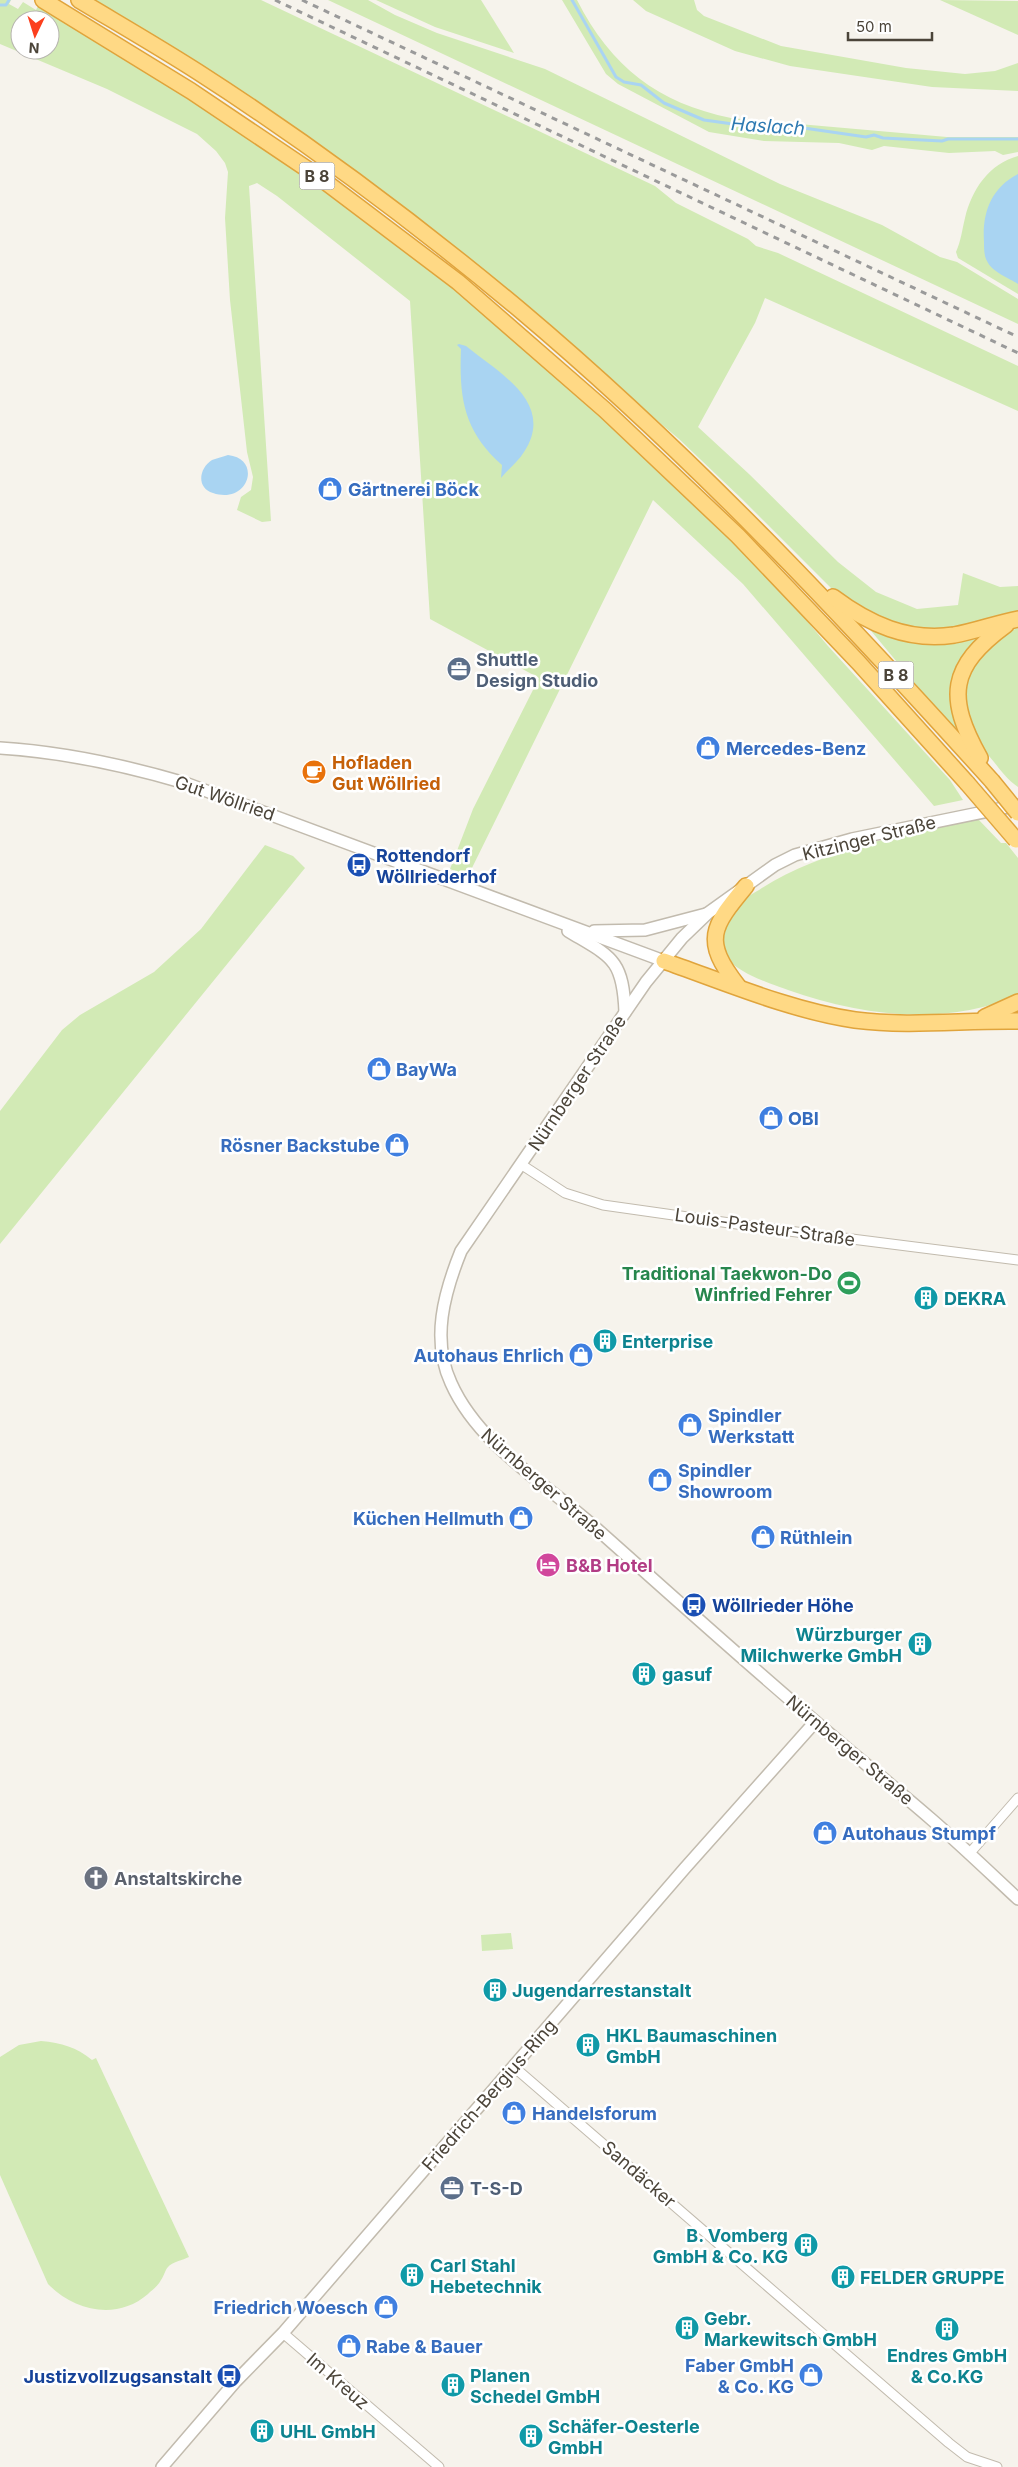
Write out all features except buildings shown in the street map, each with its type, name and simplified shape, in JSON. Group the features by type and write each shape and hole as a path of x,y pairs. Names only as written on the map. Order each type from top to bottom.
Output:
{"highway":[{"name":"B 8","path":"43,0 191,91 319,177 458,282 605,410 738,536 858,662 967,783 1017,842"},
{"name":"B 8","path":"79,0 198,72 329,162 467,266 612,391 691,464 798,570 1018,812"},
{"path":"798,570 851,611 876,624 900,633 928,637 955,635 1015,620"},
{"path":"992,782 959,717 959,681 969,658 979,647 1015,620"},
{"path":"738,986 721,962 716,950 715,933 719,919 746,886"},
{"path":"664,961 814,1012 856,1020 896,1023 976,1020 1018,1021"},
{"path":"976,1020 1005,1010 1018,1002"}],"street":[{"name":"Gut Wöllried","path":"0,748 81,756 185,783 545,916"},
{"name":"Kitzinger Straße","path":"664,961 682,938 708,913 775,866 816,848 916,825 1018,805"},
{"path":"585,931 645,930 708,913"},
{"path":"545,916 664,961"},
{"path":"545,916 601,951 613,961 622,975 625,1012"},
{"name":"Nürnberger Straße","path":"664,961 625,1012 522,1165 461,1251 452,1274 442,1314 440,1340 450,1381 458,1398 477,1426 501,1449 569,1504 815,1722 970,1854 1018,1899"},
{"name":"Louis-Pasteur-Straße","path":"522,1165 565,1193 603,1205 1018,1260"},
{"name":"Friedrich-Bergius-Ring","path":"162,2467 236,2381 283,2333 678,1875 815,1722"},
{"path":"970,1854 1018,1798"},
{"name":"Sandäcker","path":"514,2067 949,2443 967,2456 997,2467"},
{"name":"Im Kreuz","path":"283,2333 439,2467"}],"green space":[{"path":"0,0 11,0 9,4 18,9 23,2 36,10 10,10 10,48 0,44"},
{"path":"90,0 261,0 655,186 676,203 748,239 756,246 778,253 1018,366 1018,411 765,298 755,323 698,427 749,474 838,562 876,592 917,609 958,605 963,573 1000,587 1018,586 1018,614 954,631 905,631 842,599 679,439 500,288"},
{"path":"328,0 368,0 395,15 437,33 545,69 780,184 882,225 940,257 957,262 1018,299 1018,324"},
{"path":"376,0 481,0 514,53 435,27"},
{"path":"562,0 577,0 590,24 605,45 621,63 639,78 659,92 681,103 705,111 731,118 947,137 1018,137 1018,152 1003,155 995,151 949,153 884,146 872,150 839,143 764,141 709,132 618,84 606,74"},
{"path":"633,0 694,0 697,10 704,16 781,46 906,68 965,74 995,71 1018,63 1018,91 932,87 790,66 735,51 646,11"},
{"path":"940,0 1018,1 1018,35"},
{"path":"38,6 45,10 36,10"},
{"path":"60,19 135,62 329,191 496,323 652,460 766,572 828,646 950,780 963,800 934,806 743,584 653,500 468,876 450,869 473,809 539,678 430,619 410,301 277,196 257,183 249,186 271,521 262,522 237,510 241,497 251,490 253,477 247,452 230,300 225,218 228,172 225,163 216,151 197,134 107,89 38,60 60,60"},
{"path":"1018,156 1018,294 958,258 956,252 968,207 977,188 990,171 998,165"},
{"path":"867,626 901,637 997,627 968,657 962,740"},
{"path":"1018,628 1018,787 1005,775 983,747 974,732 965,700 966,684 971,669 980,655 1003,636"},
{"path":"978,819 1001,843 1006,843 1018,858 1018,995 990,1005 962,1011 933,1014 903,1014 874,1011 816,999 772,984 752,976 735,966 724,953 720,935 737,905 783,876 809,864 865,845 922,830"},
{"path":"265,845 293,856 305,868 0,1244 0,1111 62,1030 80,1015 154,972 201,929"},
{"path":"511,1933 513,1949 482,1951 481,1935"},
{"path":"41,2041 68,2046 92,2060 96,2058 189,2257 170,2265 158,2284 148,2294 123,2308 110,2310 83,2306 70,2301 48,2284 0,2175 0,2057 19,2045"}],"water":[{"path":"1018,174 1018,284 989,265 985,254 984,231 990,202 1001,186"},
{"path":"457,345 466,346 507,378 528,404 533,419 532,434 524,452 501,478 502,465 479,440 466,413 461,383 461,349"},
{"path":"228,455 239,458 245,464 248,472 247,480 235,493 225,495 213,493 204,487 201,478 202,473 212,460"}],"waterway":[{"path":"0,5 6,5 9,0"},
{"name":"Haslach","path":"572,0 616,77 624,82 641,85 664,103 704,120 762,128 772,126 790,130 797,127 866,137 874,135 883,138 942,141 948,139 1018,139"}],"railway":[{"path":"275,0 1018,353"},
{"path":"302,0 1018,337"}],"place":[{"name":"Gärtnerei Böck","path":"330,489"},
{"name":"Shuttle Design Studio","path":"459,669"},
{"name":"Mercedes-Benz","path":"708,748"},
{"name":"Hofladen Gut Wöllried","path":"314,772"},
{"name":"Rottendorf Wöllriederhof","path":"359,865"},
{"name":"BayWa","path":"379,1069"},
{"name":"OBI","path":"771,1118"},
{"name":"Rösner Backstube","path":"397,1145"},
{"name":"Traditional Taekwon-Do Winfried Fehrer","path":"849,1283"},
{"name":"DEKRA","path":"926,1298"},
{"name":"Enterprise","path":"605,1341"},
{"name":"Autohaus Ehrlich","path":"581,1355"},
{"name":"Spindler Werkstatt","path":"690,1425"},
{"name":"Spindler Showroom","path":"660,1480"},
{"name":"Küchen Hellmuth","path":"521,1518"},
{"name":"Rüthlein","path":"763,1537"},
{"name":"B&B Hotel","path":"548,1565"},
{"name":"Wöllrieder Höhe","path":"694,1605"},
{"name":"Würzburger Milchwerke GmbH","path":"920,1644"},
{"name":"gasuf","path":"644,1674"},
{"name":"Autohaus Stumpf","path":"825,1833"},
{"name":"Anstaltskirche","path":"96,1878"},
{"name":"Jugendarrestanstalt","path":"495,1990"},
{"name":"HKL Baumaschinen GmbH","path":"588,2045"},
{"name":"Handelsforum","path":"514,2113"},
{"name":"T-S-D","path":"452,2188"},
{"name":"B. Vomberg GmbH & Co. KG","path":"806,2245"},
{"name":"Carl Stahl Hebetechnik","path":"412,2275"},
{"name":"FELDER GRUPPE","path":"843,2277"},
{"name":"Friedrich Woesch","path":"386,2307"},
{"name":"Gebr. Markewitsch GmbH","path":"687,2328"},
{"name":"Endres GmbH & Co.KG","path":"947,2329"},
{"name":"Rabe & Bauer","path":"349,2346"},
{"name":"Faber GmbH & Co. KG","path":"811,2375"},
{"name":"Justizvollzugsanstalt","path":"229,2376"},
{"name":"Planen Schedel GmbH","path":"453,2385"},
{"name":"UHL GmbH","path":"262,2431"},
{"name":"Schäfer-Oesterle GmbH","path":"531,2436"}]}
